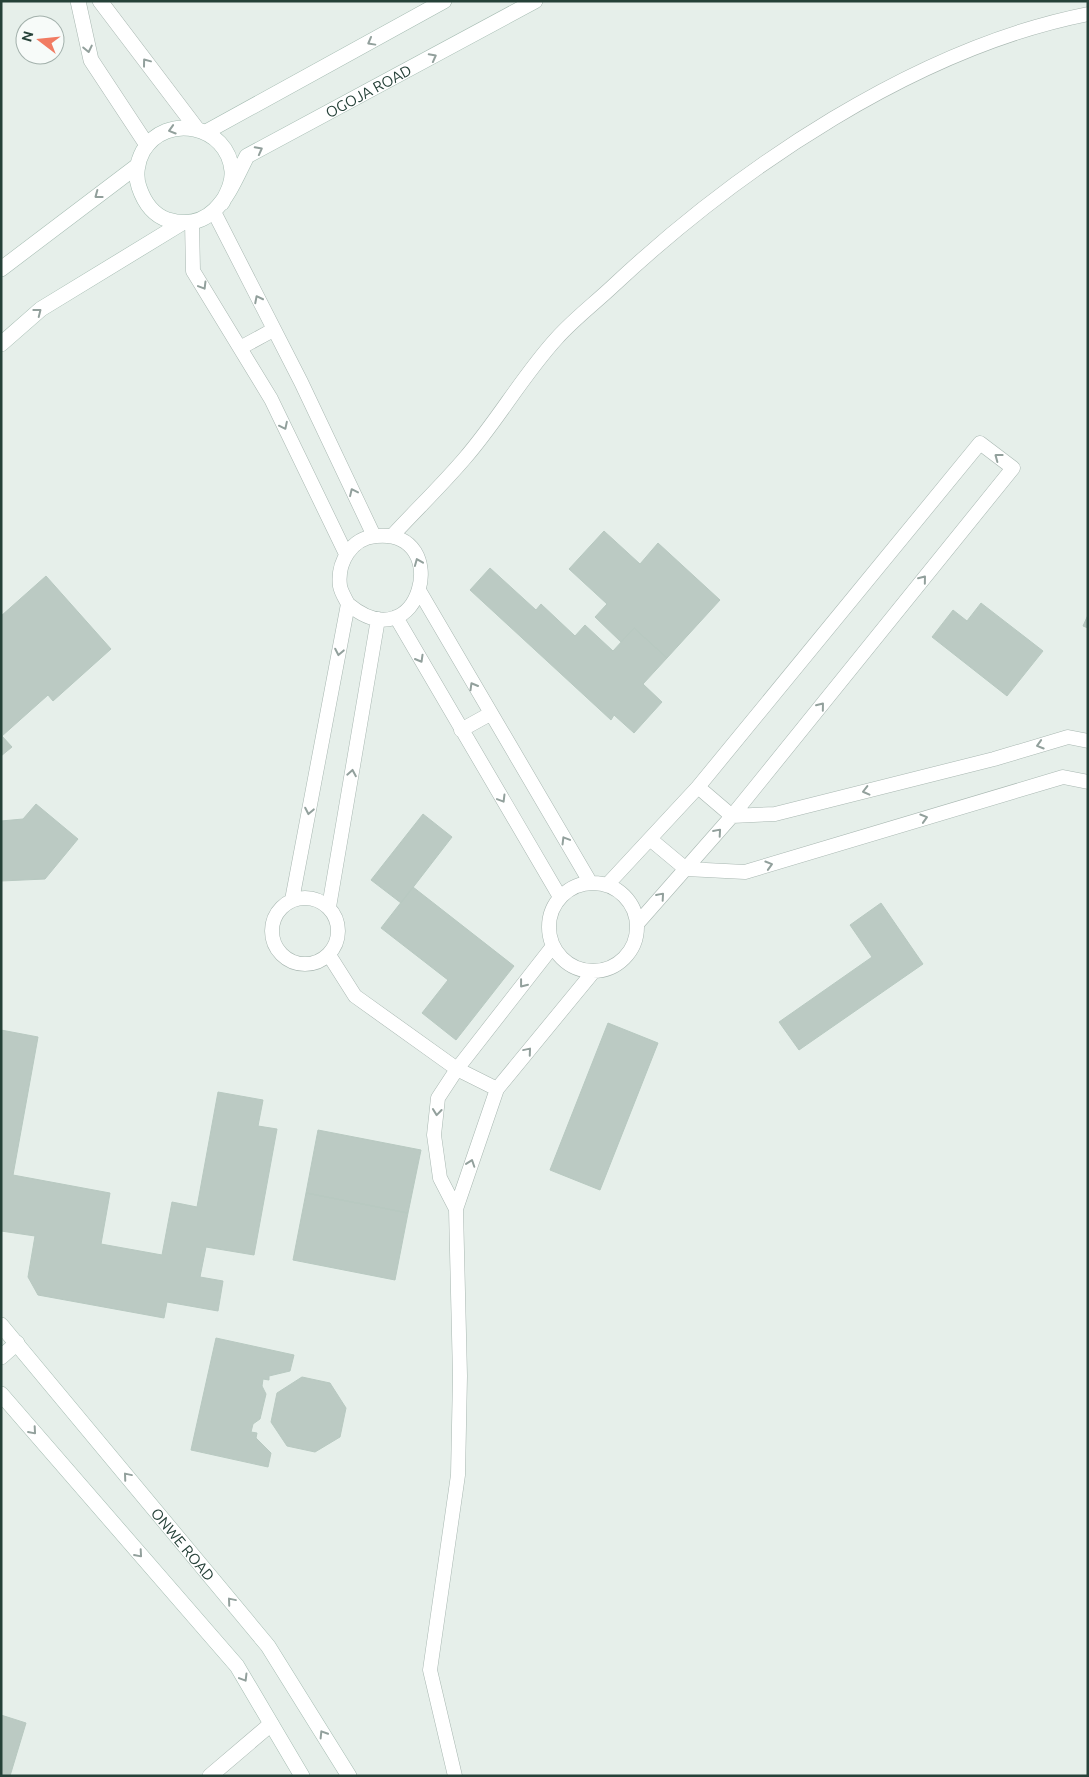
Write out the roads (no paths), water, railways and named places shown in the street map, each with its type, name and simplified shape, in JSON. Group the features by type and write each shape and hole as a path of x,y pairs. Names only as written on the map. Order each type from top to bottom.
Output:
{"main road":[{"path":"78,1 91,60 147,146"},
{"path":"1,344 41,309 187,222 218,208 230,188 232,172 228,156 219,142 202,130 100,1"},
{"path":"1,269 137,166 147,146 157,136 169,129 183,127 202,130 444,1"},
{"name":"OGOJA ROAD","path":"218,208 247,156 536,1"},
{"path":"137,166 142,198 152,211 166,219 187,222"},
{"name":"ONWE ROAD","path":"1,1325 18,1343 268,1646 349,1776"},
{"path":"1,1357 18,1343"},
{"path":"1,1394 236,1666 302,1776"},
{"path":"210,1776 271,1724"}],"lane":[{"path":"392,536 466,458 557,338 656,246 742,179 837,115 951,57 1047,22 1088,14"},
{"path":"218,208 273,330 302,382 374,536"},
{"path":"187,222 194,270 271,399 346,554"},
{"path":"240,348 273,330"},
{"path":"608,885 698,787 980,443 1013,468 732,816 637,924"},
{"path":"374,536 392,536 407,545 418,558 423,575 420,592 410,607 396,617 378,619 361,615 348,604 340,588 339,571 346,554 358,542 374,536"},
{"path":"420,592 590,882"},
{"path":"292,900 348,604"},
{"path":"396,617 460,730 560,897"},
{"path":"329,907 378,619"},
{"path":"460,730 490,714"},
{"path":"698,787 732,816 775,814 994,759 1068,737 1088,741"},
{"path":"650,839 686,868 745,872 1063,777 1088,782"},
{"path":"590,882 608,885 622,893 632,908 637,924 634,941 625,956 611,967 594,971 578,969 563,960 553,946 548,929 551,912 560,897 574,887 590,882"},
{"path":"306,897 318,900 329,907 337,918 339,931 336,944 329,955 318,962 305,965 292,962 281,955 274,944 271,931 274,918 282,907 292,900 306,897"},
{"path":"456,1209 440,1178 434,1135 438,1098 457,1069 553,946"},
{"path":"329,955 355,996 457,1069 496,1089"},
{"path":"455,1776 430,1670 458,1474 460,1376 456,1209 496,1089 594,971"}]}
